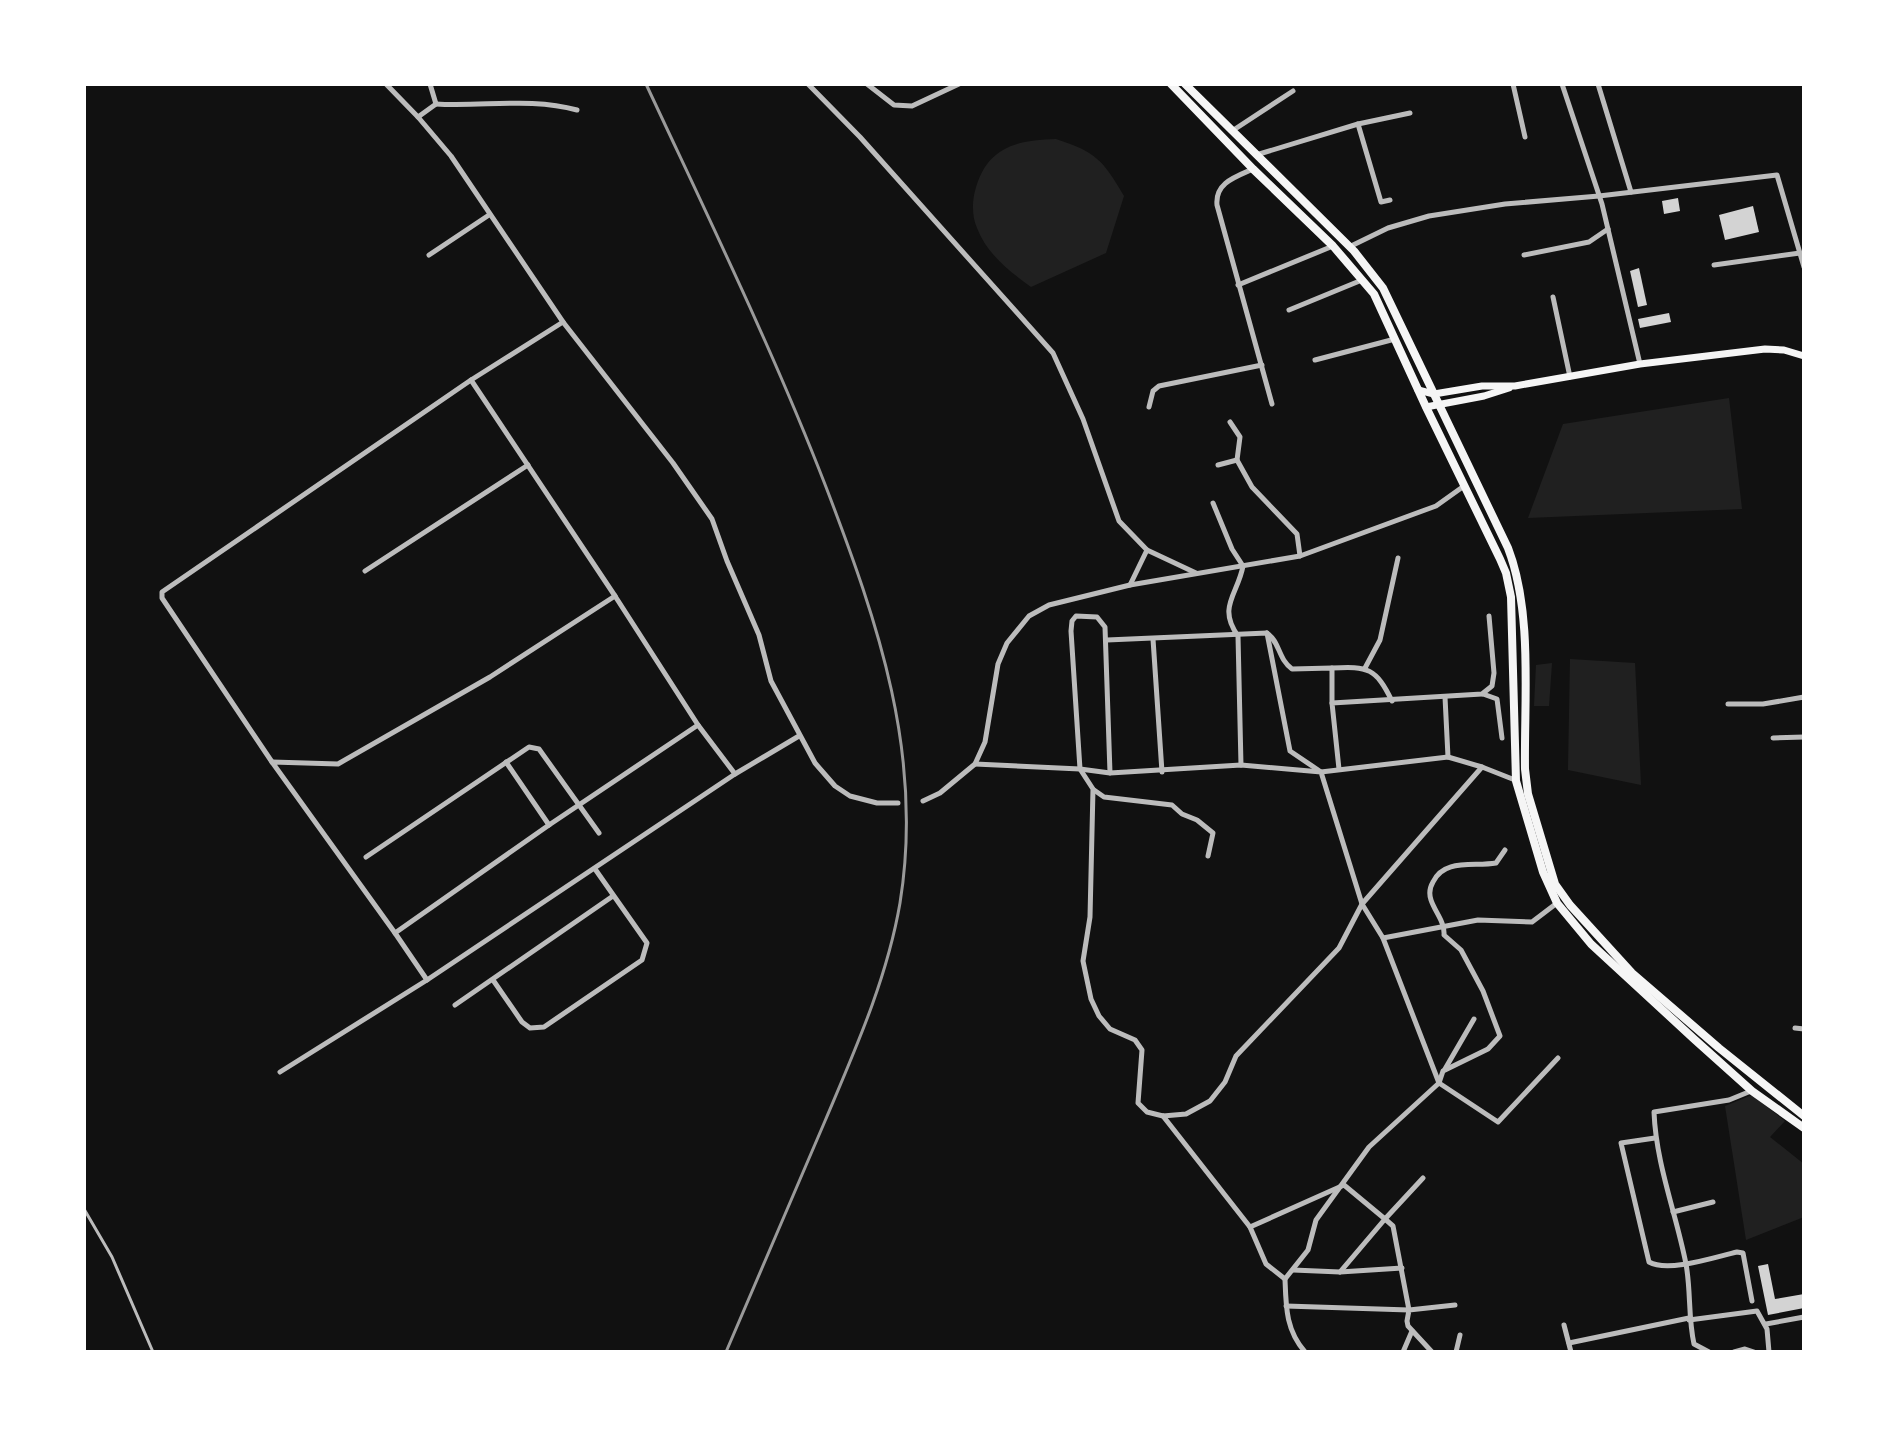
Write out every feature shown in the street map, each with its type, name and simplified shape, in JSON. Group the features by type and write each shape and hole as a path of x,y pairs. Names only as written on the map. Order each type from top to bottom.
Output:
{"highway":[{"path":"1171,84 1333,246 1374,294 1465,485 1506,573 1511,597 1516,781 1543,872 1557,903 1591,944 1752,1091 1804,1128"},
{"path":"1185,84 1348,247 1383,288 1508,548 1523,605 1528,794 1555,884 1632,973 1803,1115"}],"main road":[{"path":"1426,407 1484,396 1515,386 1640,364 1765,349 1804,356"},
{"path":"1418,390 1434,394 1482,386 1515,386"}],"street":[{"path":"386,84 451,156 563,322 673,463 712,519 759,635 771,681 815,763 835,786 850,796 877,803 898,803"},
{"path":"430,84 436,104"},
{"path":"808,84 860,137 1053,353 1083,419 1119,521 1147,550 1197,574"},
{"path":"867,84 894,105 912,106 959,84"},
{"path":"1513,84 1525,137"},
{"path":"1562,84 1599,196 1640,364"},
{"path":"1598,84 1631,192"},
{"path":"1231,131 1293,91"},
{"path":"418,117 436,104 525,103 577,110"},
{"path":"1255,155 1358,124 1410,113"},
{"path":"1358,124 1381,202 1390,200"},
{"path":"1253,169 1223,184 1217,196 1238,285 1272,404"},
{"path":"1348,247 1388,228 1429,216 1505,204 1777,175 1804,267"},
{"path":"429,255 489,215"},
{"path":"1524,255 1589,242 1608,229"},
{"path":"1238,285 1333,246"},
{"path":"1714,265 1800,253"},
{"path":"1289,310 1363,279"},
{"path":"1553,297 1570,377"},
{"path":"427,980 272,762 162,598 162,592 471,380 563,322"},
{"path":"1315,360 1395,339"},
{"path":"1149,407 1153,391 1159,386 1262,365"},
{"path":"471,380 698,725 735,774"},
{"path":"1230,422 1240,437 1237,460 1252,487 1297,534 1300,556"},
{"path":"1218,465 1237,460"},
{"path":"365,571 528,465"},
{"path":"923,801 940,793 975,764 985,742 998,664 1007,643 1029,616 1049,605 1130,585 1300,556 1436,506 1465,485"},
{"path":"1213,503 1232,549 1243,566 1240,583 1228,603 1229,623 1238,636 1241,765"},
{"path":"1130,585 1147,550"},
{"path":"1365,668 1380,640 1398,558"},
{"path":"272,762 338,764 490,677 615,596"},
{"path":"1482,694 1492,686 1494,673 1489,616"},
{"path":"1110,773 1105,627 1097,617 1073,618 1071,631 1080,769 1093,789 1104,797 1172,805 1182,814 1197,820 1213,833 1208,856"},
{"path":"1107,640 1267,633 1275,640 1280,658 1292,669 1359,666 1380,678 1392,701"},
{"path":"1267,633 1290,751 1321,772 1362,904 1383,938 1439,1083 1498,1122 1558,1058"},
{"path":"1153,639 1162,772"},
{"path":"1332,668 1332,703 1339,769"},
{"path":"1332,703 1482,694 1497,699 1502,738"},
{"path":"1445,697 1448,757"},
{"path":"1728,704 1763,704 1804,697"},
{"path":"395,933 698,725"},
{"path":"280,1072 427,980 735,774 799,736"},
{"path":"1773,738 1804,737"},
{"path":"366,857 529,747 539,749 599,833"},
{"path":"975,764 1110,773 1241,765 1321,772 1448,757 1516,781"},
{"path":"506,762 549,825"},
{"path":"1093,789 1090,917 1083,961 1091,999 1110,1029 1135,1040 1142,1050 1138,1103 1147,1112 1163,1116 1186,1114 1210,1101 1225,1082 1236,1056 1339,948 1362,904 1482,767"},
{"path":"1444,1070 1488,1049 1500,1036 1483,991 1461,950 1444,935 1444,928 1429,896 1432,883 1439,871 1448,866 1496,863 1505,850"},
{"path":"493,980 522,1022 534,1029 544,1027 642,960 647,943 595,869"},
{"path":"455,1005 613,896"},
{"path":"1383,938 1478,920 1532,922 1557,903"},
{"path":"1305,1352 1291,1333 1285,1279 1308,1250 1316,1220 1347,1177 1369,1147 1439,1083 1474,1019"},
{"path":"1795,1028 1804,1029"},
{"path":"1709,1352 1694,1344 1689,1319 1691,1305 1686,1264 1655,1138 1654,1112 1729,1100 1752,1091"},
{"path":"1163,1116 1250,1227 1266,1264 1285,1279"},
{"path":"1655,1138 1621,1143 1649,1262 1656,1266 1686,1264 1743,1253 1752,1301"},
{"path":"1340,1272 1423,1178"},
{"path":"1250,1227 1344,1185"},
{"path":"1344,1185 1393,1226 1409,1310 1407,1321 1432,1352"},
{"path":"1673,1212 1713,1202"},
{"path":"1292,1270 1340,1272 1402,1268"},
{"path":"1286,1306 1409,1310 1455,1305"},
{"path":"1569,1343 1689,1319 1757,1311 1766,1324 1769,1352"},
{"path":"1766,1324 1804,1317"},
{"path":"1564,1325 1571,1352"},
{"path":"1403,1352 1412,1331"},
{"path":"1456,1352 1460,1335"},
{"path":"1734,1352 1745,1349 1754,1352"}],"lane":[{"path":"84,1209 112,1257 153,1352"}],"shaded area":[{"path":"1056,139 1090,153 1104,166 1124,196 1106,253 1031,287 993,254 981,237 974,219 974,195 987,165 1004,149"},
{"path":"1729,398 1742,509 1528,518 1563,424"},
{"path":"1570,659 1635,663 1641,785 1568,770"},
{"path":"1552,663 1549,706 1534,706 1536,665"},
{"path":"1752,1095 1785,1121 1770,1137 1804,1164 1804,1217 1746,1240 1725,1106"}],"building":[{"path":"1678,198 1680,211 1664,214 1662,201"},
{"path":"1753,206 1759,232 1725,240 1719,215"},
{"path":"1639,268 1647,305 1638,307 1630,271"},
{"path":"1669,313 1671,322 1640,328 1638,319"},
{"path":"1768,1264 1775,1299 1804,1294 1804,1308 1768,1315 1758,1266"}],"railway":[{"path":"646,84 762,334 845,538 879,639 892,690 906,795 906,848 900,903 878,987 848,1068 726,1352"}]}
